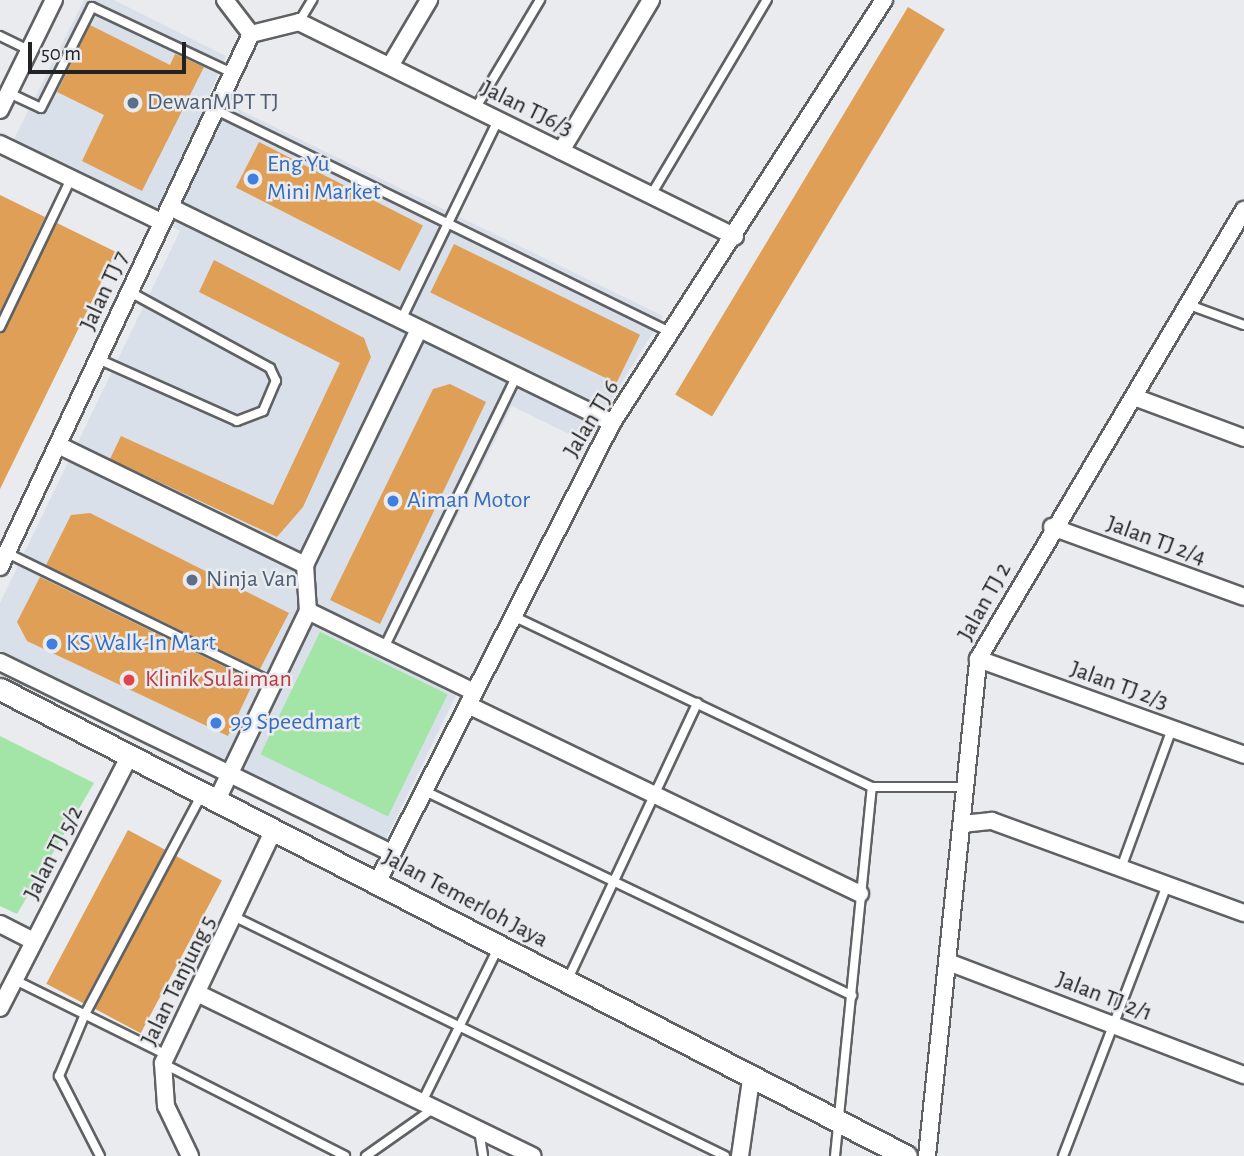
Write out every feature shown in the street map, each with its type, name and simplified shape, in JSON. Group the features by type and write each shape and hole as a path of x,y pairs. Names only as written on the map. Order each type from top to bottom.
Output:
{"street":[{"path":"0,110 54,0"},
{"path":"225,0 251,34 299,22"},
{"path":"390,66 429,0"},
{"path":"561,151 651,0"},
{"name":"Jalan TJ 6","path":"377,883 422,790 612,423 673,334 884,0"},
{"name":"Jalan TJ6/3","path":"299,22 735,237"},
{"name":"Jalan TJ 7","path":"3,560 251,34"},
{"path":"0,144 161,222"},
{"path":"170,207 612,423"},
{"name":"Jalan TJ 2","path":"927,1156 978,659 1052,527 1192,306 1244,211"},
{"path":"209,797 229,774 308,611 305,565 419,329"},
{"path":"1134,397 1244,438"},
{"path":"58,445 305,565"},
{"name":"Jalan TJ 2/4","path":"1052,527 1244,597"},
{"path":"308,611 383,648 471,699 653,795 860,894"},
{"name":"Jalan TJ 2/3","path":"978,659 1244,755"},
{"path":"0,662 392,853"},
{"name":"Jalan Temerloh Jaya","path":"0,689 499,946 751,1080 906,1156"},
{"name":"Jalan TJ 5/2","path":"0,1008 129,757"},
{"path":"962,824 992,821 1244,913"},
{"name":"Jalan Tanjung 5","path":"190,1156 166,1106 165,1059 235,917 274,829"},
{"path":"0,924 34,941"},
{"name":"Jalan TJ 2/1","path":"948,962 1244,1075"},
{"path":"197,993 532,1156"},
{"path":"740,1156 751,1080"}],"lane":[{"path":"299,22 313,0"},
{"path":"475,108 540,0"},
{"path":"651,195 767,0"},
{"path":"9,93 41,108 92,7 232,74"},
{"path":"0,36 29,50"},
{"path":"216,110 673,334"},
{"path":"401,320 498,120"},
{"path":"0,327 71,179"},
{"path":"98,359 237,421 263,411 275,382 270,368 130,292"},
{"path":"1192,306 1244,325"},
{"path":"383,648 516,377"},
{"path":"3,560 273,683"},
{"path":"512,614 872,787 965,787"},
{"path":"566,982 697,703"},
{"path":"1121,868 1171,729"},
{"path":"835,1156 841,1123 860,894 872,787"},
{"path":"422,790 852,996"},
{"path":"100,1156 59,1076 85,1014 209,797"},
{"path":"1063,1156 1167,885"},
{"path":"235,917 724,1156"},
{"path":"366,1156 428,1105 459,1026 499,946"},
{"path":"15,980 85,1014 345,1156"},
{"path":"479,1130 483,1156"}],"shaded area":[{"path":"84,0 114,0 226,56 209,95 663,316 585,442 512,406 395,641 465,677 377,857 0,675 0,603 180,231 12,143"}],"green space":[{"path":"320,632 448,694 388,816 260,754"},
{"path":"0,736 94,783 17,914 0,906"}],"building":[{"path":"908,7 945,29 712,417 675,394"},
{"name":"DewanMPT TJ","path":"90,25 170,65 175,54 204,67 142,191 82,161 104,115 57,92"},
{"path":"259,142 423,226 400,271 236,187"},
{"path":"0,195 45,217 0,312"},
{"path":"57,223 116,252 0,489 0,333"},
{"path":"454,244 640,335 616,383 430,293"},
{"path":"214,260 364,338 371,357 303,507 277,537 110,459 121,436 273,505 340,363 199,292"},
{"path":"450,384 486,402 380,624 330,600 433,389"},
{"path":"90,513 289,613 260,669 46,565 71,515"},
{"path":"40,577 254,681 228,736 27,641 17,622"},
{"path":"128,830 165,850 83,1003 46,984"},
{"path":"176,856 222,880 141,1033 95,1009"}],"place":[{"name":"DewanMPT TJ","path":"133,103"},
{"name":"Eng Yu Mini Market","path":"253,179"},
{"name":"Aiman Motor","path":"393,501"},
{"name":"Ninja Van","path":"192,580"},
{"name":"KS Walk-In Mart","path":"52,644"},
{"name":"Klinik Sulaiman","path":"129,680"},
{"name":"99 Speedmart","path":"216,723"}]}
